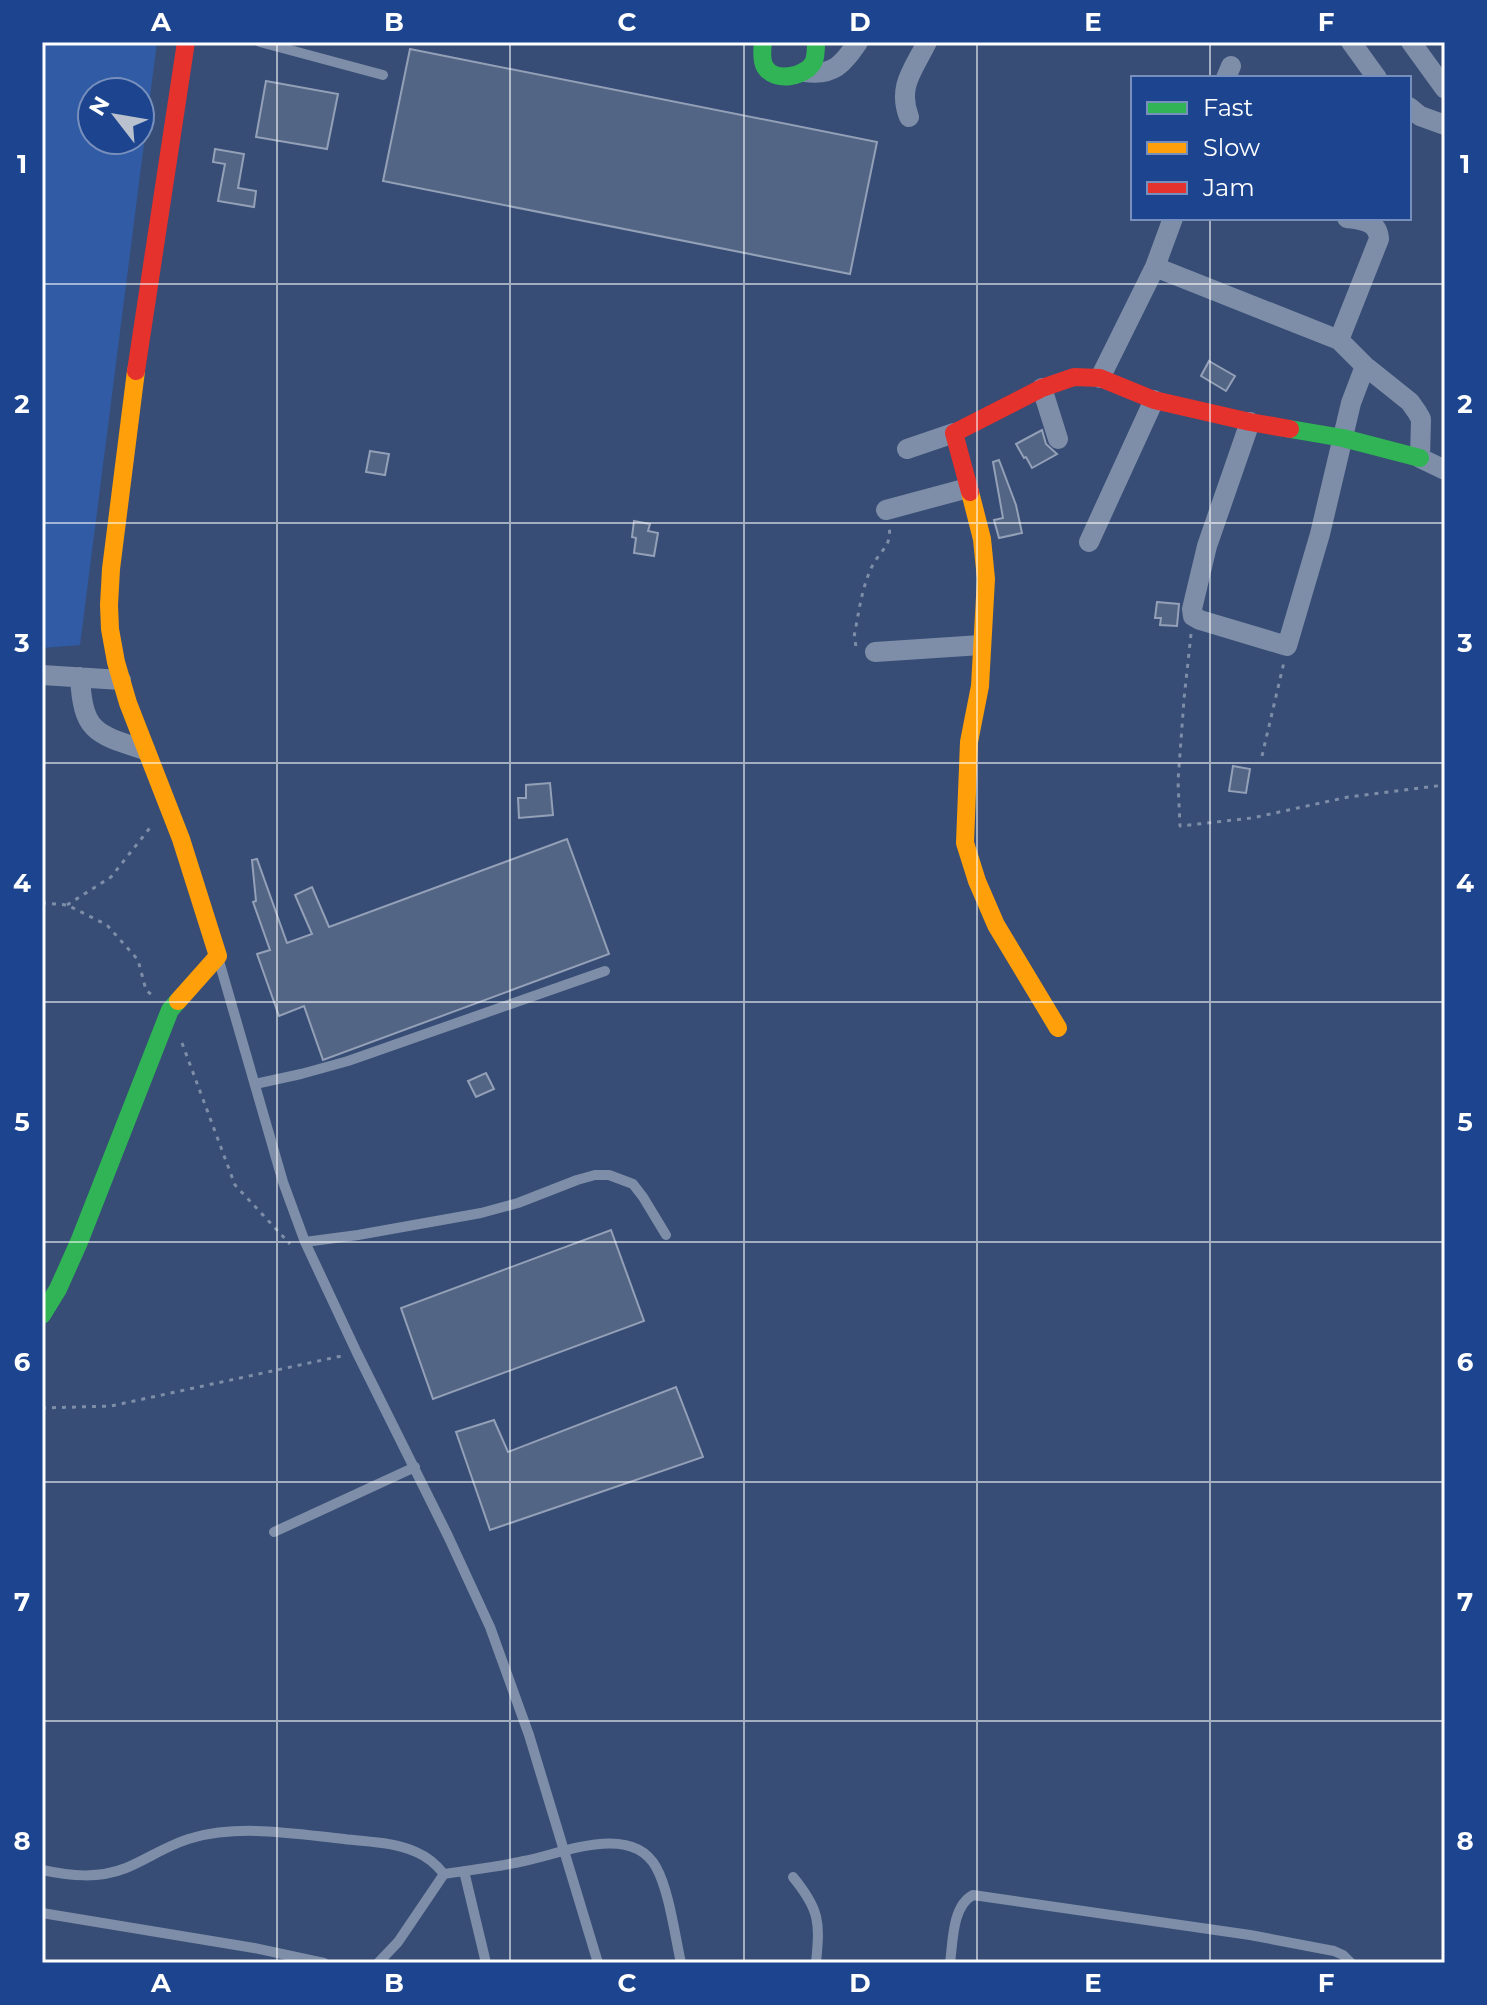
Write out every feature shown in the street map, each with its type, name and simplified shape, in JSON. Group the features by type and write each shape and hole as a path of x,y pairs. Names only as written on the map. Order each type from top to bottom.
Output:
{"street":[{"path":"42,1315 58,1289 79,1242 170,1010 218,956 168,804 134,725 115,659 108,617 118,497 186,42"},
{"path":"763,42 765,67 777,76 805,72 820,74 836,68 858,42"},
{"path":"805,72 814,62 816,42"},
{"path":"909,117 904,105 904,89 927,42"},
{"path":"1351,42 1376,76"},
{"path":"1411,42 1445,89"},
{"path":"1413,116 1445,125"},
{"path":"1100,378 1155,267 1172,220"},
{"path":"1339,340 1379,239 1374,225 1360,220"},
{"path":"1155,267 1339,340 1365,366 1410,402 1417,412 1421,419 1420,458"},
{"path":"1250,422 1207,546 1193,616 1210,624 1287,646 1320,534 1351,403 1365,366"},
{"path":"907,449 954,433 1042,388 1074,377 1100,378 1154,400 1250,422 1343,438 1420,458 1445,470"},
{"path":"1042,388 1058,439"},
{"path":"1089,542 1154,400"},
{"path":"954,433 982,539 986,579 980,686 969,742 965,843 996,925 1058,1028"},
{"path":"886,510 968,488"},
{"path":"875,652 981,645"},
{"path":"42,675 121,680"},
{"path":"80,677 81,704 97,731 113,740 145,750"}],"lane":[{"path":"260,42 383,75"},
{"path":"218,956 283,1182 305,1242 490,1627 529,1735 598,1963"},
{"path":"255,1084 348,1061 605,971"},
{"path":"305,1242 481,1213 595,1175 609,1175 633,1184 666,1235"},
{"path":"274,1532 415,1467"},
{"path":"42,1870 90,1876 110,1873 193,1837 256,1831 386,1844 414,1851 437,1865 444,1874"},
{"path":"378,1963 398,1942 444,1874 522,1862 592,1844 610,1843 644,1853 656,1866 669,1906 681,1963"},
{"path":"464,1871 486,1963"},
{"path":"793,1877 808,1895 815,1910 818,1923 816,1963"},
{"path":"950,1963 956,1919 965,1899 973,1895 1250,1935 1334,1951 1351,1963"},
{"path":"42,1913 254,1948 324,1963"}],"path":[{"path":"875,652 857,647 854,637 868,576 891,536 886,510"},
{"path":"1193,616 1178,781 1180,826 1252,818 1348,797 1445,785"},
{"path":"1262,756 1287,646"},
{"path":"67,905 111,877 168,804"},
{"path":"42,903 67,905 107,925 138,960 146,990 170,1010"},
{"path":"181,1039 235,1185 299,1253"},
{"path":"42,1408 111,1406 357,1353"}],"shaded area":[{"path":"42,42 157,42 153,76 76,76 76,156 142,156 80,645 42,648"}],"building":[{"path":"410,49 877,142 850,274 383,181"},
{"path":"266,81 338,94 327,149 256,137"},
{"path":"215,149 244,154 238,188 256,191 254,207 218,201 225,164 213,162"},
{"path":"1209,361 1235,376 1226,391 1201,376"},
{"path":"1042,430 1046,444 1057,454 1032,468 1016,444"},
{"path":"370,451 389,454 385,475 366,472"},
{"path":"999,460 1016,505 1022,533 999,538 994,520 1003,518 993,462"},
{"path":"634,521 650,524 648,531 658,533 654,556 634,553"},
{"path":"1157,602 1179,604 1177,626 1160,625 1161,618 1155,618"},
{"path":"1233,766 1250,769 1246,793 1229,791"},
{"path":"550,783 553,815 519,818 518,798 526,798 526,785"},
{"path":"567,839 609,954 323,1060 304,1006 279,1016 257,954 270,950 253,902 256,901 252,860 257,859 287,943 312,934 295,895 312,887 329,927"},
{"path":"486,1073 494,1089 476,1097 468,1081"},
{"path":"611,1230 644,1321 433,1399 401,1308"},
{"path":"676,1387 703,1457 490,1530 456,1432 494,1420 508,1452"}],"traffic: fast":[{"path":"763,42 765,67 783,76 798,74 810,67 815,59 816,42"},
{"path":"1290,429 1343,438 1420,458"},
{"path":"42,1315 58,1289 79,1242 170,1010 178,1001"}],"traffic: slow":[{"path":"136,371 111,569 110,629 128,703 181,839 218,956 178,1001"},
{"path":"970,492 982,539 986,579 980,686 969,742 965,843 996,925 1058,1028"}],"traffic: jam":[{"path":"136,371 186,42"},
{"path":"970,492 954,433 1042,388 1074,377 1100,378 1154,400 1290,429"}]}
